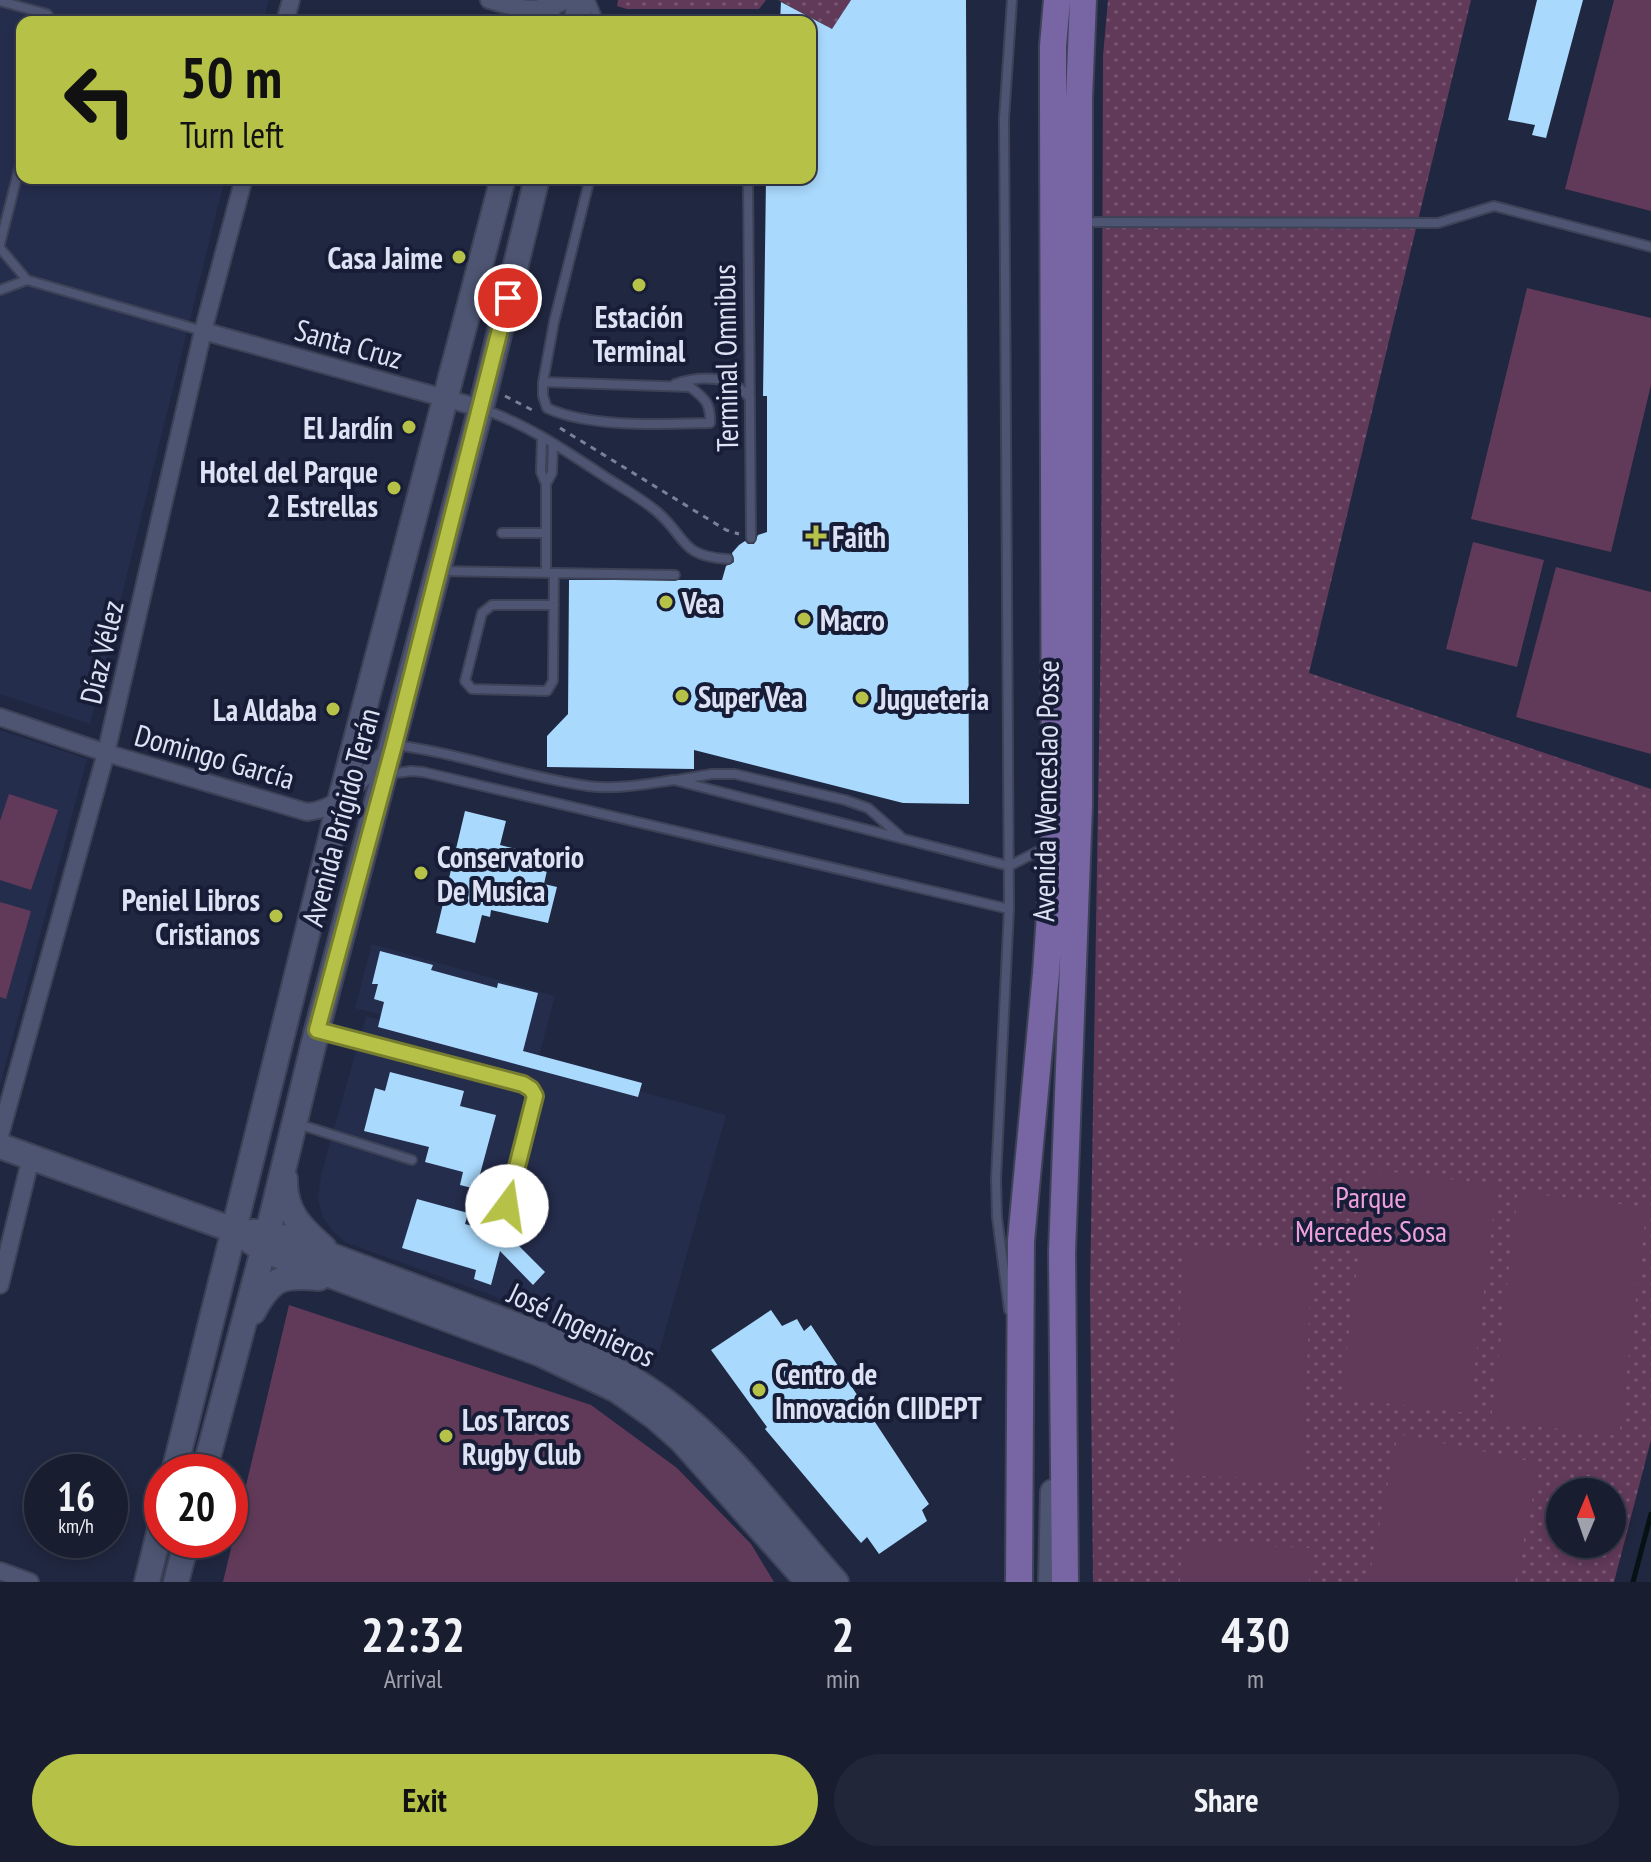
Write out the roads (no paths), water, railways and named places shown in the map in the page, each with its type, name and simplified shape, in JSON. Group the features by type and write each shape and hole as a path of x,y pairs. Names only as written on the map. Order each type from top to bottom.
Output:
{"main road":[{"path":"1018,1579 1023,1195 1046,973 1055,842 1053,46 1057,0"},
{"name":"Avenida Wenceslao Posse","path":"1065,1582 1062,1252 1079,806 1079,98 1083,0"},
{"name":"Avenida Brígido Terán","path":"179,1454 340,801 501,184"},
{"name":"Avenida Brígido Terán","path":"209,1454 394,745 536,184"},
{"name":"José Ingenieros","path":"0,1146 338,1269 541,1354 617,1390 681,1440 808,1582"},
{"path":"286,1159 286,1197 294,1220 338,1269"},
{"path":"237,1342 264,1291 277,1280 338,1269"},
{"name":"José Ingenieros","path":"338,1269 542,1335 627,1375 666,1401 715,1444 836,1582"},
{"path":"1051,1582 1053,1493 1062,1448"},
{"path":"147,1582 153,1558"},
{"path":"176,1582 182,1558"}],"street":[{"path":"489,0 532,10 552,7"},
{"path":"509,7 519,16"},
{"name":"Díaz Vélez","path":"0,1135 106,753 203,331 242,184"},
{"name":"Santa Cruz","path":"203,331 480,408"},
{"name":"Domingo García","path":"0,717 106,753 307,812 322,811 340,801"},
{"path":"340,801 394,745"},
{"path":"0,1285 31,1157"},
{"path":"0,1571 30,1582"}],"lane":[{"path":"1012,0 1004,119 1009,909 997,1217 1020,1387"},
{"path":"0,1 48,16"},
{"path":"16,181 0,246 27,280 203,331"},
{"path":"543,382 690,387 706,398 710,423 613,421 564,416 547,408 543,382 554,322 588,184"},
{"name":"Terminal Omnibus","path":"748,184 751,538"},
{"path":"1080,222 1438,223 1494,206 1651,247"},
{"path":"0,290 27,280"},
{"path":"673,385 694,379 727,381 744,390 750,399"},
{"path":"480,408 512,419 656,511 685,546 704,558 728,559"},
{"path":"542,437 541,472 546,484 546,533 554,605 553,681 547,691 472,689 467,686 465,681 482,613 486,608 492,605 554,605"},
{"path":"546,484 552,473 553,444"},
{"path":"502,533 546,533"},
{"path":"436,571 675,575"},
{"path":"394,745 429,749 590,787 632,787 712,774 735,774 868,808 903,839"},
{"path":"385,776 399,772 423,772 1009,909"},
{"path":"674,780 1009,866 1055,842"},
{"path":"317,1030 523,1084 531,1089 535,1096 507,1206"},
{"path":"294,1123 412,1160"}],"waterway":[{"path":"1633,1582 1651,1514"}],"place":[{"name":"Casa Jaime","path":"459,257"},
{"name":"Estación Terminal","path":"639,285"},
{"name":"El Jardín","path":"409,427"},
{"name":"Hotel del Parque 2 Estrellas","path":"394,488"},
{"name":"Faith","path":"816,536"},
{"name":"Vea","path":"666,602"},
{"name":"Macro","path":"804,619"},
{"name":"Super Vea","path":"682,696"},
{"name":"Jugueteria","path":"862,698"},
{"name":"La Aldaba","path":"333,709"},
{"name":"Conservatorio De Musica","path":"421,873"},
{"name":"Peniel Libros Cristianos","path":"276,916"},
{"name":"Centro de Innovación CIIDEPT","path":"759,1390"},
{"name":"Los Tarcos Rugby Club","path":"446,1436"}],"park label":[{"name":"Parque Mercedes Sosa","path":"1371,1213"}]}
